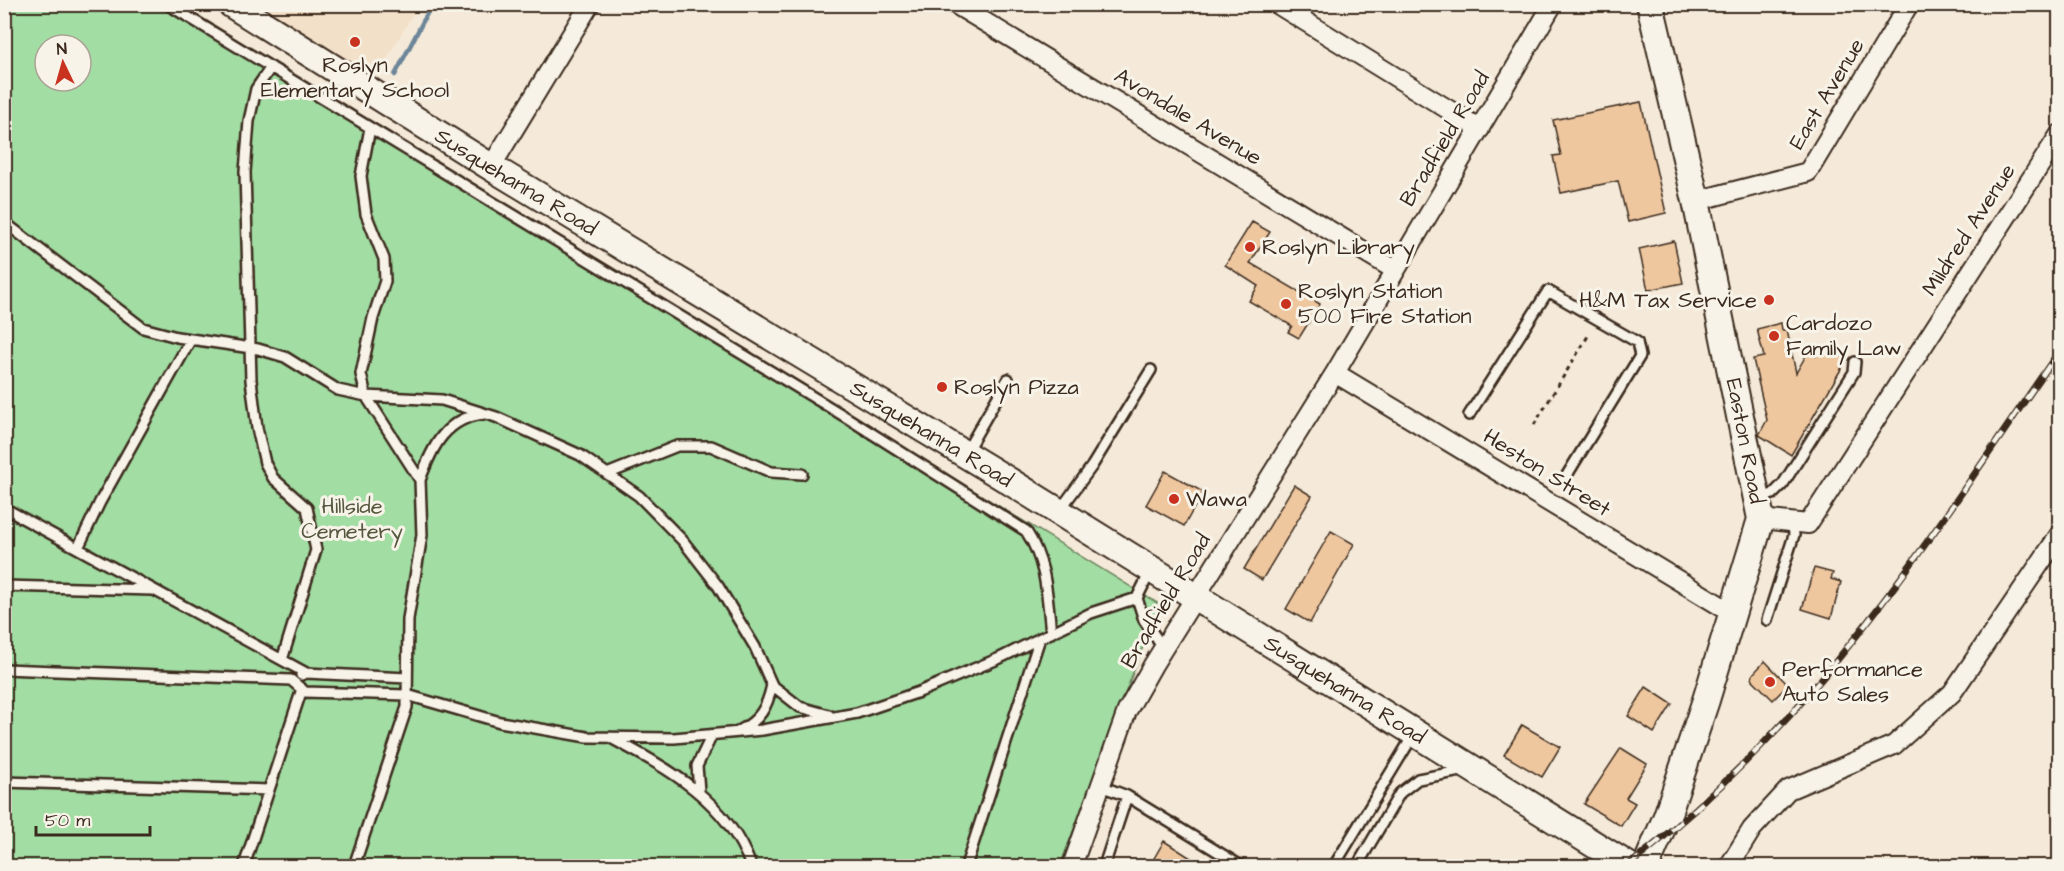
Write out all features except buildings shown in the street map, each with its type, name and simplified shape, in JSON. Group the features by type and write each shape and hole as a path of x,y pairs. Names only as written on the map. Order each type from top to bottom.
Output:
{"main road":[{"name":"Easton Road","path":"1646,867 1667,816 1734,614 1759,509 1696,201 1650,4"},
{"name":"Susquehanna Road","path":"239,7 491,167 1059,512 1629,867"}],"street":[{"path":"491,167 590,4"},
{"name":"Avondale Avenue","path":"956,4 1395,270"},
{"path":"1278,4 1480,129"},
{"name":"Bradfield Road","path":"1072,867 1127,711 1163,648 1335,373 1553,4"},
{"name":"East Avenue","path":"1696,201 1808,172 1909,4"},
{"name":"Mildred Avenue","path":"1792,524 1808,524 1824,502 2060,134"},
{"name":"Heston Street","path":"1335,373 1734,614"},
{"path":"1759,509 1792,524"},
{"path":"1729,867 1752,829 1788,790 1894,745 1952,693 2060,534"}],"lane":[{"path":"167,4 858,425 1026,531 1036,545 1045,568 1051,633"},
{"path":"271,67 256,89 249,121 245,172 249,347 255,418 265,463 273,478 307,508 316,550 282,660"},
{"path":"370,128 361,176 366,214 384,259 385,281 373,318 361,374 366,396 420,480"},
{"path":"4,222 143,328 191,339 249,347 285,357 338,390 366,396 442,400 486,414 580,455 639,496 690,550 718,586 755,647 772,685 800,707 820,715 838,716"},
{"path":"1469,415 1548,291 1637,342 1640,356 1568,475"},
{"path":"78,548 100,502 191,339"},
{"path":"1759,509 1783,484 1854,372 1855,362"},
{"path":"1059,512 1092,466 1151,370"},
{"path":"964,454 1008,379"},
{"path":"354,867 406,707 408,619 422,535 420,480 434,445 444,434 459,422 486,414"},
{"path":"607,474 676,446 711,446 771,472 802,474"},
{"path":"4,508 306,673 407,678"},
{"path":"1767,620 1794,535 1792,524"},
{"path":"1151,570 1137,598 1144,620 1163,648"},
{"path":"4,586 156,591"},
{"path":"291,680 305,692 407,696 500,722 587,736 674,738 735,733 857,713 919,692 1091,614 1137,598"},
{"path":"966,867 1040,638"},
{"path":"4,669 291,680 306,673"},
{"path":"735,733 752,724 763,713 772,685"},
{"path":"244,867 302,689"},
{"path":"1334,867 1414,734"},
{"path":"699,791 697,766 712,735"},
{"path":"609,737 669,769 699,791 745,849 751,867"},
{"path":"1357,867 1400,793 1418,779 1472,770"},
{"path":"4,782 269,790"},
{"path":"1101,786 1128,796 1241,867"},
{"path":"1104,867 1128,796"}],"path":[{"path":"1534,425 1588,336"}],"shaded area":[{"name":"Roslyn Elementary School","path":"250,5 418,5 375,80"}],"green space":[{"name":"Hillside Cemetery","path":"5,5 180,5 1159,604 1060,866 5,866"}],"waterway":[{"path":"395,75 432,4"}],"railway":[{"path":"1628,866 1716,791 1822,679 1929,539 2060,350"}],"place":[{"name":"Roslyn Elementary School","path":"355,42"},
{"name":"Roslyn Library","path":"1250,247"},
{"name":"H&M Tax Service","path":"1769,300"},
{"name":"Roslyn Station 500 Fire Station","path":"1286,304"},
{"name":"Cardozo Family Law","path":"1774,336"},
{"name":"Roslyn Pizza","path":"942,387"},
{"name":"Wawa","path":"1174,499"},
{"name":"Performance Auto Sales","path":"1770,682"}]}
